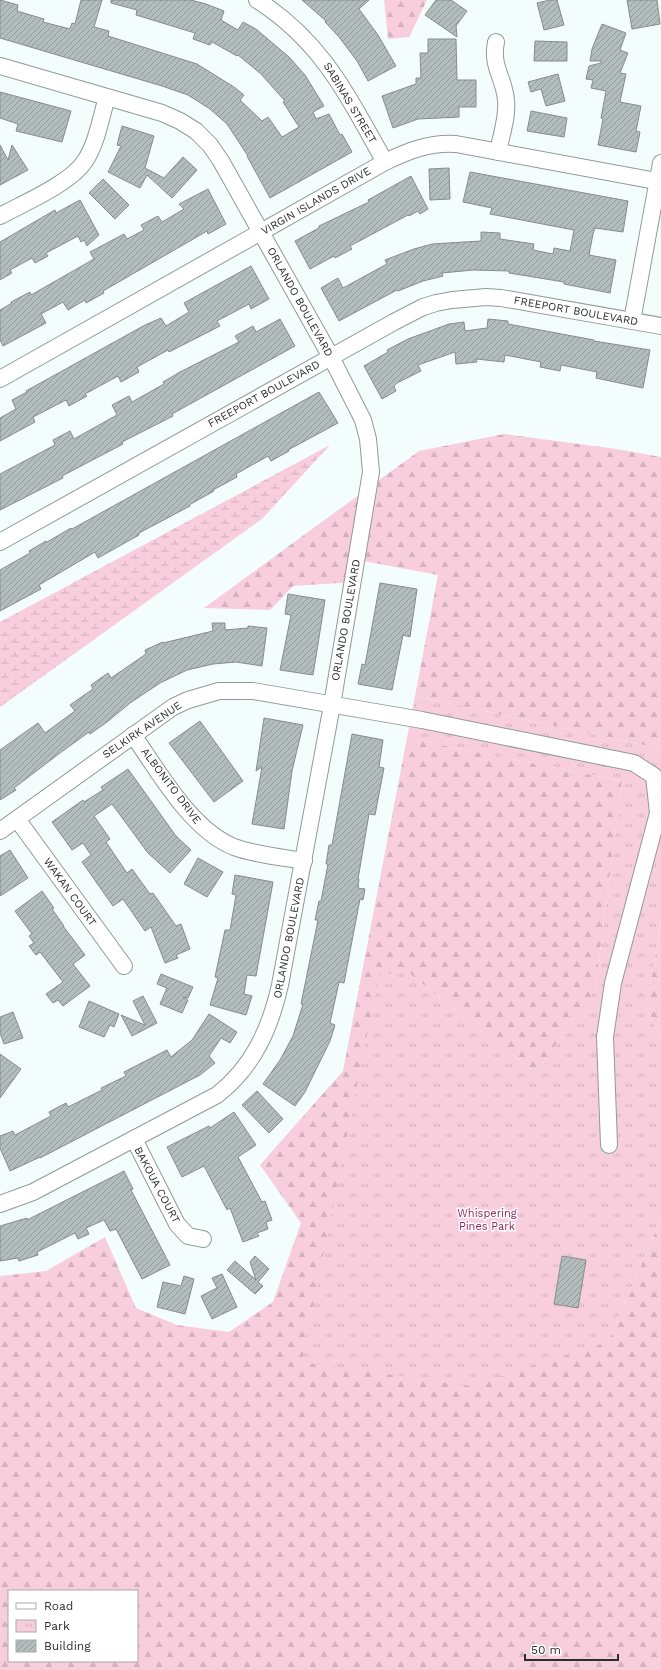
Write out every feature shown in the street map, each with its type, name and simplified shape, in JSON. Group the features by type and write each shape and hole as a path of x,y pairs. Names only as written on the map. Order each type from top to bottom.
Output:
{"street":[{"name":"SABINAS STREET","path":"258,0 291,24 319,54 342,88 385,162"},
{"path":"496,42 494,58 495,65 503,84 506,101 498,152"},
{"name":"ORLANDO BOULEVARD","path":"0,66 162,113 180,121 196,131 215,152 331,357 363,420 368,439 372,472 304,861 276,1002 267,1030 256,1052 231,1083 217,1095 33,1192 0,1204"},
{"path":"0,216 63,182 79,169 91,151 107,97"},
{"name":"VIRGIN ISLANDS DRIVE","path":"0,379 385,162 410,151 438,144 456,144 659,182"},
{"path":"632,321 659,182 661,163"},
{"name":"FREEPORT BOULEVARD","path":"0,542 410,313 430,305 452,300 486,297 501,298 661,326"},
{"name":"SELKIRK AVENUE","path":"0,831 173,707 188,700 219,691 253,691 422,720 634,763 654,776 658,813 613,983 605,1037 609,1145"},
{"name":"ALBONITO DRIVE","path":"133,735 186,809 210,834 234,847 304,861"},
{"name":"WAKAN COURT","path":"17,819 124,966"},
{"name":"BAKOUA COURT","path":"134,1139 177,1224 188,1236 203,1239"}],"green space":[{"path":"384,0 427,0 409,37 388,39"},
{"path":"504,434 616,449 661,457 661,749 415,696 438,575 358,560 355,582 293,586 270,610 204,608 419,451"},
{"path":"330,445 262,519 0,707 0,622"},
{"name":"Whispering Pines Park","path":"415,696 661,749 661,923 646,1008 661,1039 661,1219 608,1342 471,1386 302,1362 379,975 406,971 535,1073 595,990 622,781 407,738"},
{"path":"407,738 622,781 595,990 535,1073 406,971 608,1342 661,1219 661,1670 0,1670 0,1276 46,1271 105,1237 136,1308 177,1325 229,1332 273,1302 301,1223 260,1165 343,1071"},
{"path":"661,923 661,1039 646,1008"}],"building":[{"path":"0,0 18,5 17,11 44,19 43,22 70,29 72,23 75,24 81,0 102,0 94,27 109,31 108,36 197,64 244,95 240,100 262,121 268,117 282,137 299,127 283,102 285,101 261,74 238,55 237,56 212,42 210,45 193,39 195,33 136,15 137,10 111,3 111,0 191,0 224,11 221,20 238,30 243,22 256,29 289,57 305,75 324,106 313,112 316,119 329,114 340,135 342,134 352,152 270,198 248,156 227,124 210,109 188,95 162,86 0,38"},
{"path":"302,0 369,0 359,9 378,35 396,66 368,81 357,61 339,37 325,22 326,21"},
{"path":"436,0 451,0 467,11 456,26 457,37 425,15"},
{"path":"557,0 564,25 544,30 537,3"},
{"path":"627,0 657,0 660,24 632,29"},
{"path":"602,24 626,33 620,50 628,53 620,73 626,74 620,102 641,106 636,131 640,132 636,152 598,145 606,91 591,88 593,80 586,79 589,66 601,63 601,61 590,61 592,49"},
{"path":"428,39 456,39 457,80 476,80 476,107 459,107 459,117 418,119 393,128 382,96 416,84 416,78 421,78 420,53 428,53"},
{"path":"535,41 567,42 567,61 534,61"},
{"path":"558,74 565,101 546,106 541,89 531,92 528,82"},
{"path":"0,92 71,111 62,142 16,131 18,124 0,118"},
{"path":"531,111 567,118 564,137 527,131"},
{"path":"122,126 154,136 145,168 164,178 183,157 197,170 172,198 147,175 140,188 108,172 121,146 117,145"},
{"path":"0,145 8,160 12,145 28,170 0,185"},
{"path":"449,168 450,199 430,200 429,169"},
{"path":"470,172 628,201 623,232 595,228 593,234 589,255 616,260 610,293 564,284 564,282 509,273 509,271 473,270 442,273 443,276 423,281 398,291 397,290 339,321 321,288 338,278 343,288 387,264 385,260 414,249 432,244 481,241 481,232 500,233 500,239 534,244 533,250 553,254 554,248 570,251 574,230 490,214 492,208 463,202"},
{"path":"411,176 428,209 420,214 418,211 409,216 408,215 350,246 352,249 335,258 334,256 310,269 295,241 319,228 319,226 369,202 368,200"},
{"path":"103,179 129,205 115,219 89,193"},
{"path":"208,189 226,224 208,234 207,231 103,291 104,293 86,303 85,300 68,310 63,302 41,314 46,323 3,346 0,340 0,310 12,303 11,302 30,292 31,295 94,259 90,252 124,234 127,239 144,230 141,225 158,216 162,222 184,209 179,204"},
{"path":"80,200 99,235 87,246 84,240 81,242 78,236 46,253 48,256 35,263 32,258 10,270 12,273 0,280 0,242 55,210 56,213"},
{"path":"251,266 269,299 251,309 249,304 217,321 220,326 169,352 168,350 137,367 139,372 121,382 118,376 85,394 87,396 69,406 66,400 33,417 35,422 0,441 0,418 16,409 12,400 145,325 161,318 166,326 189,312 184,303"},
{"path":"280,319 295,346 172,414 173,416 122,442 123,444 62,476 63,478 0,510 0,474 55,445 53,440 70,431 74,439 117,415 112,405 129,396 132,402 164,384 163,382 180,372 239,342 235,336 253,326 256,332"},
{"path":"488,319 508,321 508,324 594,341 650,350 643,388 596,378 597,372 561,365 560,371 540,367 541,362 505,355 504,362 476,359 477,362 456,364 455,352 418,365 421,371 397,383 394,386 396,391 382,399 364,366 388,352 387,350 408,339 449,324 464,322 465,331 487,328"},
{"path":"319,392 338,423 271,461 268,456 236,474 237,477 213,490 214,491 189,505 190,506 139,533 139,535 98,558 95,552 39,585 41,589 0,611 0,570 30,553 29,551 46,541 47,542 71,528 72,529"},
{"path":"380,583 417,589 410,637 403,635 392,690 358,684 362,664 365,665"},
{"path":"288,594 325,600 313,675 280,670 291,615 285,614"},
{"path":"212,623 225,623 225,630 248,628 248,626 267,628 262,666 236,662 213,664 187,670 160,683 130,703 90,734 89,732 60,753 14,788 16,790 0,800 0,750 38,723 45,733 75,711 70,705 93,689 91,685 108,673 111,678 146,654 145,650 163,642 213,631"},
{"path":"264,718 303,725 292,771 284,829 252,824 262,767 256,771"},
{"path":"200,721 243,781 214,802 169,743"},
{"path":"352,734 383,740 379,767 384,768 375,815 369,814 358,879 358,888 365,889 363,900 360,899 344,983 339,982 330,1023 335,1025 330,1041 305,1092 295,1106 263,1084 280,1060 293,1036 303,1004 301,1004 318,920 315,920 319,901 321,901 328,864 326,864 329,845 332,845"},
{"path":"128,769 176,836 191,850 170,873 148,853 112,804 94,816 110,839 106,842 127,873 132,869 150,894 153,893 176,926 181,924 190,949 176,955 178,958 165,963 151,927 145,931 123,899 113,906 82,862 91,855 83,843 72,850 52,822 83,800 84,802 103,790 101,787"},
{"path":"10,850 28,878 0,896 0,856"},
{"path":"198,858 223,872 207,897 184,884"},
{"path":"235,875 273,882 256,976 247,975 244,994 252,996 246,1015 210,1005 218,978 215,977 225,930 230,930 236,895 232,894"},
{"path":"42,891 54,908 52,909 63,926 85,955 73,964 90,986 63,1006 58,1000 53,1003 46,994 63,982 40,952 36,955 29,946 34,943 29,936 32,934 15,911"},
{"path":"161,974 193,987 188,998 183,997 188,1000 182,1013 160,1004 167,988 157,984"},
{"path":"143,996 157,1023 132,1036 121,1015 145,1025 133,1001"},
{"path":"89,1001 119,1014 114,1027 110,1025 104,1037 79,1027"},
{"path":"13,1012 23,1038 4,1044 0,1033 0,1017"},
{"path":"209,1014 237,1032 230,1043 221,1038 209,1056 215,1063 200,1075 40,1158 10,1171 0,1148 0,1136 13,1131 15,1135 51,1116 49,1112 66,1103 68,1107 102,1090 101,1088 126,1076 124,1072 167,1050 171,1057 192,1040"},
{"path":"0,1054 21,1069 0,1098"},
{"path":"257,1091 283,1119 269,1133 242,1105"},
{"path":"234,1112 256,1145 238,1157 262,1202 265,1201 272,1220 266,1222 268,1229 257,1233 259,1236 243,1242 230,1208 227,1210 204,1166 182,1177 167,1147 209,1126 210,1128"},
{"path":"124,1171 133,1189 131,1190 170,1265 142,1279 116,1229 110,1231 104,1220 86,1228 89,1234 78,1239 75,1233 37,1252 38,1255 19,1261 18,1258 0,1261 0,1226 27,1218 27,1220"},
{"path":"255,1256 269,1269 258,1282 263,1286 255,1294 227,1270 235,1261 256,1280 250,1262"},
{"path":"562,1256 586,1260 578,1308 554,1304"},
{"path":"222,1274 237,1307 212,1319 201,1296 217,1288 212,1278"},
{"path":"184,1276 194,1279 185,1314 157,1307 163,1282 181,1286"}]}
